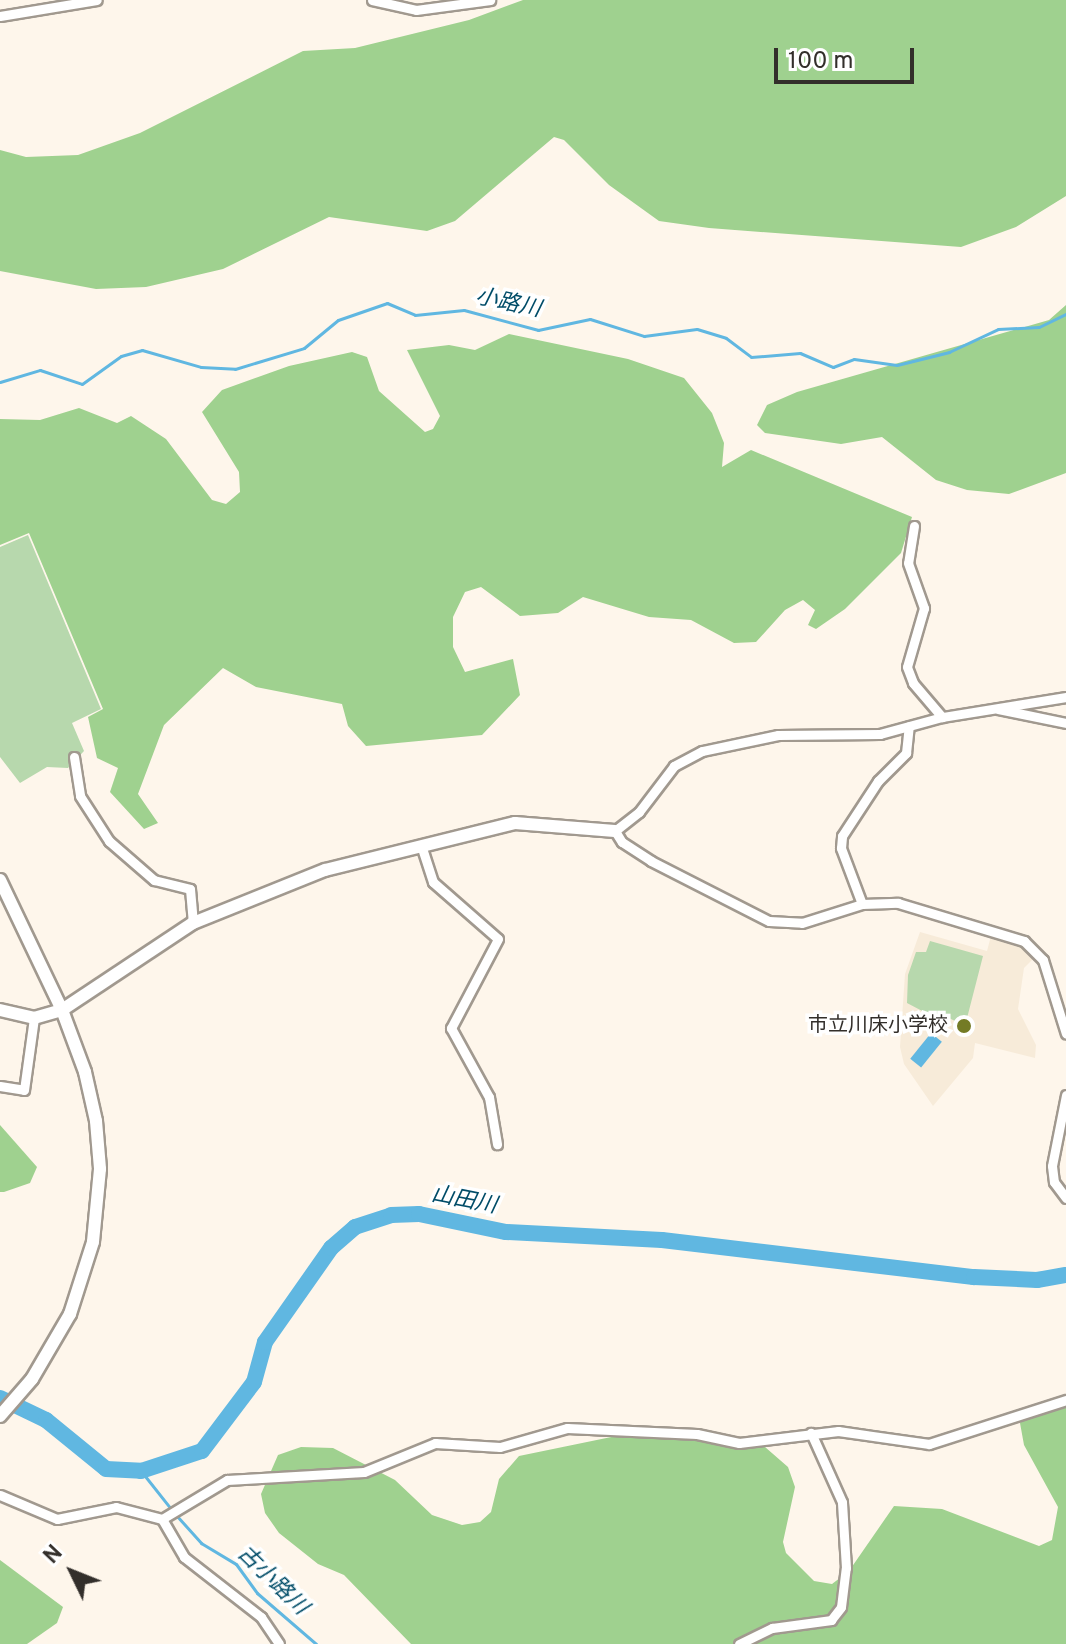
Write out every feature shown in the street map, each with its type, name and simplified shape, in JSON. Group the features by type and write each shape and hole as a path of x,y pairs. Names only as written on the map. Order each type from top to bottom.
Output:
{"street":[{"path":"0,16 97,0"},
{"path":"372,0 416,10 490,0"},
{"path":"914,526 908,563 924,608 907,667 913,683 942,717"},
{"path":"0,1010 34,1018 62,1010 193,923 285,882 515,823 615,831 639,812 674,766 702,751 778,735 865,736 996,706 1066,697"},
{"path":"996,706 1066,723"},
{"path":"862,904 841,848 842,836 878,781 906,753 909,726"},
{"path":"74,757 80,796 109,841 154,880 190,889 193,923"},
{"path":"615,831 622,842 651,861 769,921 802,923 862,904 914,905 972,928 1024,941 1043,960 1066,1034"},
{"path":"421,845 433,882 498,939 451,1028 489,1097 497,1144"},
{"path":"0,880 62,1010 96,1121 100,1169 93,1242 70,1314 32,1379 0,1416"},
{"path":"0,1086 24,1090 34,1018"},
{"path":"1066,1095 1052,1166 1054,1182 1066,1198"},
{"path":"0,1495 57,1519 116,1507 170,1517 227,1480 364,1472 435,1443 500,1447 567,1428 697,1434 739,1443 838,1431 929,1444 1066,1400"},
{"path":"739,1644 772,1628 831,1620 841,1607 846,1568 842,1502 811,1433"},
{"path":"170,1517 184,1557 261,1617 279,1644"}],"shaded area":[{"name":"市立川床小学校","path":"920,932 987,951 991,936 1024,946 1036,956 1024,968 1018,1009 1036,1045 1035,1058 975,1043 973,1058 933,1106 904,1064 900,1047 905,974"}],"green space":[{"path":"523,0 1066,0 1066,196 1016,227 961,247 709,228 659,221 609,185 564,140 554,137 455,221 427,231 329,217 223,269 146,287 96,289 0,271 0,150 26,157 78,155 140,133 303,51 355,48 469,20"},
{"path":"1066,305 1066,473 1009,494 967,490 936,480 882,437 841,444 765,433 757,425 767,405 797,392 1049,320"},
{"path":"509,334 628,359 684,378 712,413 724,443 722,467 751,450 912,517 901,553 845,609 816,629 808,625 815,610 803,600 785,610 756,642 734,643 691,620 649,617 583,597 558,613 520,616 481,587 465,592 453,617 453,647 465,672 513,659 520,695 482,735 366,746 348,726 342,704 256,687 223,668 164,725 138,794 158,823 144,829 110,792 118,768 97,758 88,717 103,709 29,533 0,545 0,419 40,420 79,408 117,423 131,416 166,439 212,500 226,504 240,492 239,472 202,412 222,390 289,366 352,352 367,357 379,391 425,432 433,429 440,416 407,350 449,345 475,350"},
{"path":"28,535 101,709 72,723 84,751 68,768 47,767 20,783 0,757 0,547"},
{"path":"930,941 983,956 965,1026 949,1018 945,1023 907,1003 908,975 916,952 926,952"},
{"path":"0,1125 37,1167 30,1183 4,1192 0,1192"},
{"path":"1066,1403 1066,1644 411,1644 344,1575 318,1564 279,1533 265,1513 261,1494 278,1455 301,1447 333,1448 395,1480 432,1515 462,1525 480,1522 491,1512 499,1479 519,1456 621,1435 735,1439 765,1447 788,1467 795,1487 783,1542 786,1553 814,1581 832,1584 849,1571 894,1506 942,1509 1039,1546 1052,1540 1058,1507 1024,1445 1020,1423 1031,1409"},
{"path":"0,1560 63,1607 57,1623 27,1644 0,1644"}],"water":[{"path":"931,1033 942,1042 921,1067 910,1059"}],"waterway":[{"name":"小路川","path":"0,382 40,370 82,384 121,356 142,350 201,367 235,369 304,348 338,320 387,303 415,315 464,310 538,330 590,319 644,336 697,329 726,338 751,357 800,353 833,367 854,359 897,365 949,352 998,329 1039,327 1066,314"},
{"name":"山田川","path":"0,1398 46,1420 106,1469 141,1471 202,1451 254,1382 265,1342 331,1248 355,1227 391,1215 419,1214 506,1232 662,1240 974,1277 1037,1280 1066,1275"},
{"name":"古小路川","path":"141,1471 171,1509"},
{"name":"古小路川","path":"176,1515 201,1543 236,1564 257,1593 316,1644"}],"place":[{"name":"市立川床小学校","path":"964,1026"}]}
